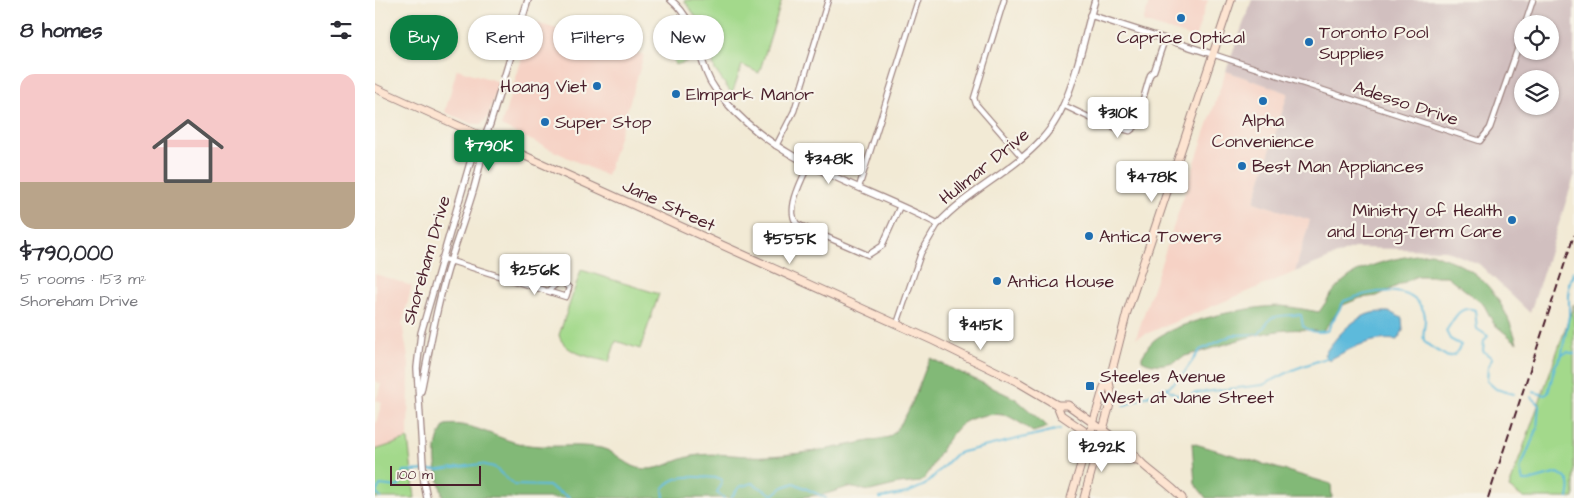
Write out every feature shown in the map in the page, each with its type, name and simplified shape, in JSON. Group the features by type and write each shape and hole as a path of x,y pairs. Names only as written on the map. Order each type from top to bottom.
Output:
{"main road":[{"path":"1084,498 1112,397 1109,382 1127,312 1231,0"},
{"name":"Jane Street","path":"375,88 484,139 897,324 996,371 1057,405 1068,405 1131,450 1137,460 1175,489 1182,498"},
{"path":"1071,498 1104,386 1109,382"},
{"name":"Jane Street","path":"1057,405 1061,415 1100,442 1125,459 1137,460"}],"street":[{"name":"Shoreham Drive","path":"420,395 431,333 450,261 481,160 484,139 528,0"},
{"path":"671,0 682,11 694,31 713,86 735,112 777,146 809,164 938,224"},
{"path":"777,146 794,112 828,0"},
{"path":"859,187 918,0"},
{"path":"1004,0 974,98 976,104 1022,157"},
{"name":"Hullmar Drive","path":"897,324 921,253 938,224 1022,157 1049,131 1063,104 1095,0"},
{"path":"1528,15 1533,0"},
{"path":"1091,15 1212,54"},
{"path":"1063,104 1103,124 1130,131 1135,126 1150,75 1154,71 1165,38"},
{"name":"Adesso Drive","path":"1212,54 1480,141 1490,128 1514,59"},
{"name":"Shoreham Drive","path":"427,498 420,435 420,395 417,368 421,333 441,258 472,156 484,139"},
{"path":"809,164 794,196 794,222 835,242 869,255 882,246 900,206"},
{"path":"441,258 549,290 566,297 569,288 561,280 549,290"}],"shaded area":[{"path":"1150,0 1208,0 1195,38 1143,22"},
{"path":"1252,0 1574,0 1574,177 1530,313 1479,264 1445,250 1354,248 1295,272 1310,220 1254,202 1288,93 1226,71"},
{"path":"543,25 553,28 553,60 642,60 607,176 501,126 521,60 543,60"},
{"path":"457,69 499,82 487,119 481,124 472,124 445,112"},
{"path":"1226,71 1288,93 1254,202 1310,220 1295,272 1136,338"},
{"path":"375,274 412,286 402,324 409,363 408,439 375,450 375,426 382,402 376,400 381,384 375,381"}],"green space":[{"path":"684,0 782,0 759,73 742,65 732,94 715,70 712,60 724,60 724,15 695,15"},
{"path":"674,60 686,60 686,62 675,65"},
{"path":"1431,253 1460,265 1483,281 1504,310 1517,343 1494,324 1484,305 1447,276 1417,276 1377,296 1360,298 1343,305 1322,332 1287,330 1270,332 1185,356 1170,363 1153,364 1142,360 1145,351 1153,341 1178,327 1214,316 1268,307 1286,306 1319,312 1338,286 1354,273 1387,261"},
{"path":"581,270 659,294 640,349 616,341 609,362 579,354 567,347 562,341 559,335"},
{"path":"1574,304 1574,498 1524,498 1509,488"},
{"path":"930,358 1016,399 1048,427 1033,432 1004,415 976,417 958,427 921,482 899,484 870,491 848,487 826,494 796,498 443,498 437,470 436,452 440,434 445,425 455,424 474,428 522,444 601,448 613,453 633,466 645,469 657,468 687,457 702,455 784,455 829,449 889,437 903,421"},
{"path":"408,439 415,498 375,498 375,450"},
{"path":"1192,443 1331,484 1332,498 1206,498 1195,484"}],"water":[{"path":"1389,312 1402,318 1403,331 1397,340 1370,342 1329,360 1324,355 1338,336 1357,319 1372,313"}],"waterway":[{"path":"1561,358 1569,316 1569,284 1574,272"},
{"path":"1123,406 1170,386 1181,377 1200,350 1232,335 1259,334 1271,318 1286,315 1301,315 1303,326 1309,330 1315,332 1327,331 1344,301 1376,292 1399,293 1409,296 1418,302 1425,316 1423,336 1425,342 1448,357 1455,355 1461,345 1450,339 1446,331 1461,311 1465,309 1475,310 1477,329 1488,336 1484,341 1483,351 1492,358 1488,367 1487,381 1496,389 1514,394"},
{"path":"1563,354 1568,352 1574,354"},
{"path":"1164,387 1184,399 1195,393 1263,385 1295,369 1326,358"},
{"path":"1533,392 1545,395 1548,393 1555,366 1560,358"},
{"path":"1531,397 1539,405 1537,429 1520,469 1523,481 1558,473 1568,480 1570,489 1568,498"},
{"path":"880,498 907,493 925,485 956,454 1060,429"},
{"path":"381,498 376,493 380,485 397,487 401,483 403,471 440,470 481,464 494,467 514,485 548,486 570,498"},
{"path":"664,498 663,489 668,483 688,477 719,478 722,480 717,493 724,498"},
{"path":"731,498 739,487 752,483 773,495 783,487 794,483 826,498"}],"railway":[{"path":"1488,498 1574,235"}],"place":[{"name":"Caprice Optical","path":"1181,18"},
{"name":"Toronto Pool Supplies","path":"1309,42"},
{"name":"Hoang Viet","path":"597,86"},
{"name":"Elmpark Manor","path":"676,94"},
{"name":"Alpha Convenience","path":"1263,101"},
{"name":"Super Stop","path":"545,122"},
{"name":"Best Man Appliances","path":"1242,166"},
{"name":"Ministry of Health and Long-Term Care","path":"1512,220"},
{"name":"Antica Towers","path":"1089,236"},
{"name":"Antica House","path":"997,281"},
{"name":"Steeles Avenue West at Jane Street","path":"1090,386"}]}
